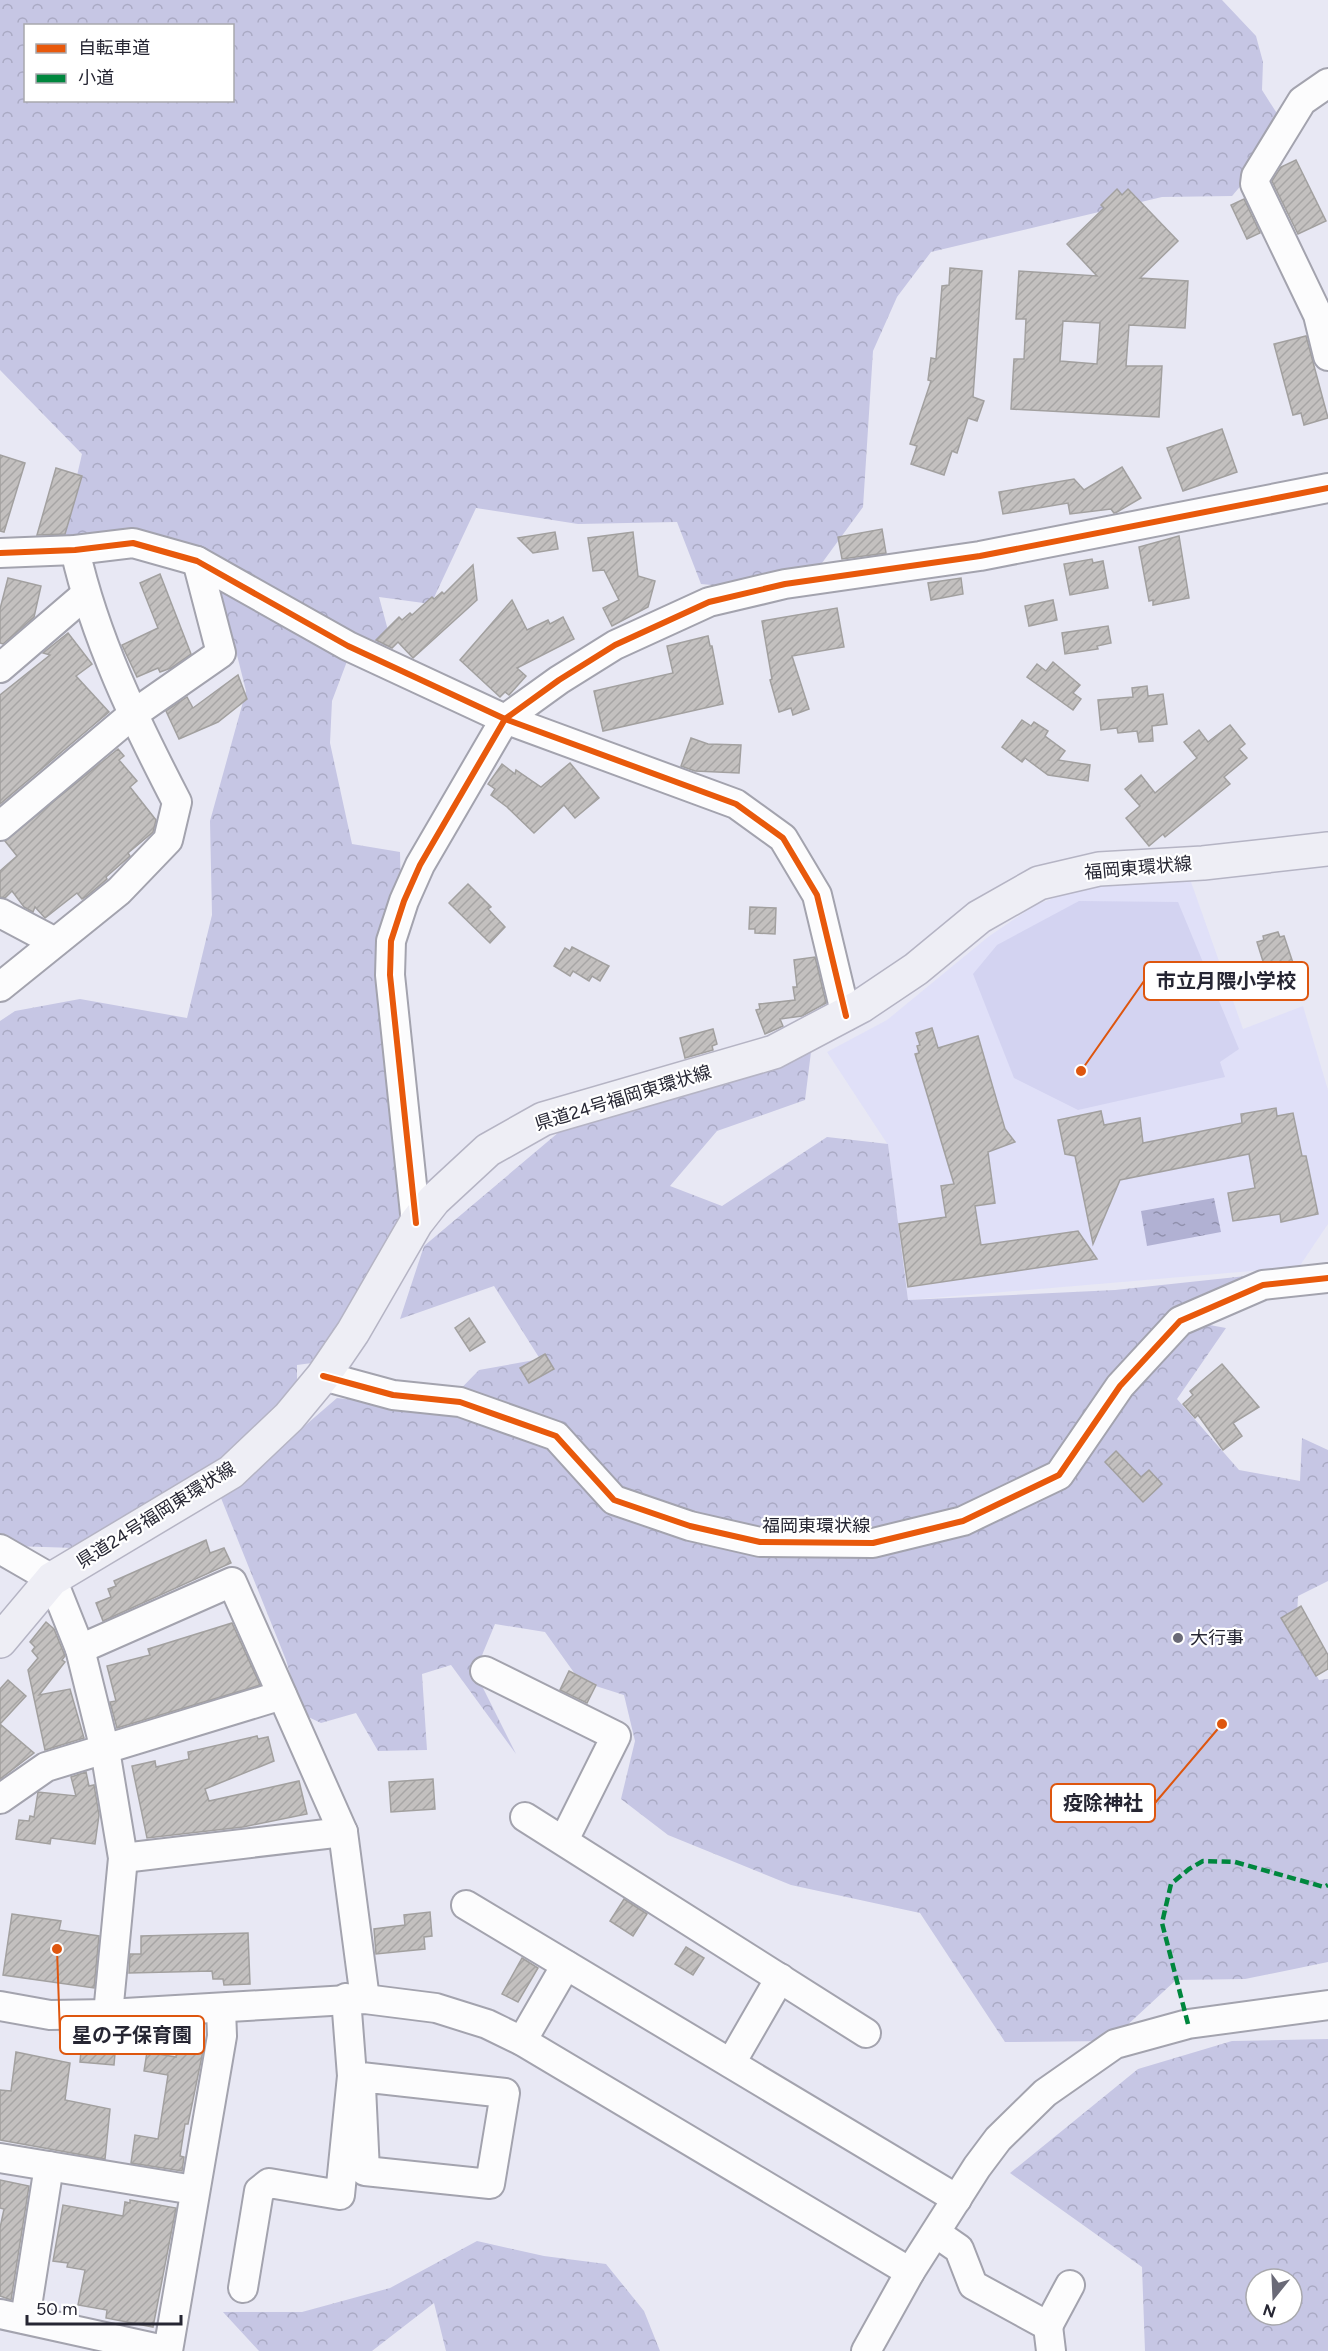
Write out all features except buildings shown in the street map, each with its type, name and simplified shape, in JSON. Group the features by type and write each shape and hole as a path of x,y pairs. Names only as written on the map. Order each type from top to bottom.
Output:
{"main road":[{"name":"福岡東環状線","path":"846,1016 916,969 979,917 1040,883 1098,869 1203,863 1328,849"},
{"name":"県道24号福岡東環状線","path":"0,1641 52,1579 231,1472 289,1417 323,1376 353,1332 416,1223 434,1200 488,1150 543,1119 774,1052 846,1016"}],"street":[{"path":"1328,83 1302,101 1256,176 1256,184 1318,315 1328,356"},
{"path":"416,1223 390,975 391,941 420,865 505,720 559,680 615,645 709,602 785,584 980,556 1328,488"},
{"path":"0,553 75,550 133,543 197,561 348,646 505,720 736,804 783,838 817,895 846,1016"},
{"path":"0,987 119,891 168,840 177,802 132,715 85,595 75,550"},
{"path":"0,826 132,715 221,653 197,561"},
{"path":"0,668 85,595"},
{"path":"0,914 55,942"},
{"name":"福岡東環状線","path":"323,1376 393,1395 460,1402 556,1436 614,1500 690,1526 759,1542 873,1542 963,1521 1059,1475 1120,1386 1180,1321 1263,1284 1328,1278"},
{"path":"0,1549 52,1579 80,1649 105,1750 123,1858 108,2014"},
{"path":"80,1649 232,1582 343,1832 356,1999 352,2076 340,2195 269,2183 259,2191 243,2288"},
{"path":"485,1671 616,1736 564,1840"},
{"path":"0,1799 46,1767 282,1695"},
{"path":"525,1817 866,2033"},
{"path":"123,1858 343,1832"},
{"path":"466,1905 957,2199"},
{"path":"522,2041 566,1965"},
{"path":"730,2063 780,1978"},
{"path":"2,2014 108,2014 356,1999 436,2008 487,2024 522,2041 910,2272"},
{"path":"866,2351 910,2272 998,2139 1044,2093 1115,2044 1188,2024 1328,2005"},
{"path":"49,2166 12,2316 168,2351 222,2036 221,2008"},
{"path":"352,2076 505,2093 490,2184 365,2171 361,2087 352,2076"},
{"path":"0,2158 194,2190"},
{"path":"936,2233 959,2249 973,2284 1050,2339 1070,2286"}],"shaded area":[{"path":"1190,879 1243,1029 1303,1006 1328,1090 1328,1224 1299,1267 908,1300 888,1145 827,1052 887,1020 988,937 1035,905 1089,885"},
{"path":"1079,901 1178,902 1239,1049 1220,1062 1225,1077 1078,1110 1014,1078 973,974 997,945"}],"green space":[{"path":"0,0 1222,0 1256,36 1263,62 1262,90 1278,115 1267,155 1232,196 1162,197 931,252 897,297 873,351 863,507 800,593 701,584 677,522 578,524 476,508 431,604 379,597 392,645 349,656 332,701 330,743 352,844 400,852 410,1261 356,1357 297,1365 297,1420 107,1549 12,1546 0,1538 0,1021 15,1011 80,999 187,1018 212,915 210,821 246,691 213,559 62,540 82,454 0,370"},
{"path":"811,1052 805,1100 717,1131 670,1186 722,1206 827,1137 888,1144 908,1300 1115,1290 1246,1276 1188,1321 1226,1328 1177,1399 1239,1470 1300,1481 1302,1438 1328,1450 1328,1581 1298,1596 1296,1637 1319,1680 1328,1679 1328,1962 1245,1979 1176,1980 1110,2041 1005,2042 920,1913 791,1885 668,1835 621,1799 635,1741 624,1695 580,1681 545,1632 495,1624 475,1672 516,1754 451,1665 422,1674 427,1750 378,1751 356,1713 321,1723 302,1714 286,1660 221,1498 337,1398 441,1409 479,1370 540,1359 494,1286 400,1319 424,1246 578,1116"},
{"path":"1328,2039 1328,2351 1145,2351 1142,2267 1010,2173 1138,2069 1232,2041"},
{"path":"477,2241 544,2256 606,2264 644,2311 660,2351 446,2351 434,2303 372,2351 259,2351 223,2312 302,2312 390,2288"}],"water":[{"path":"1214,1198 1221,1232 1147,1246 1141,1211"}],"marked path":[{"path":"1188,2024 1162,1923 1171,1884 1203,1861 1235,1862 1324,1887 1328,1885"}],"cycle path":[{"path":"416,1223 390,975 391,941 404,901 420,865 505,719 559,680 615,645 709,602 785,584 980,556 1328,488"},
{"path":"0,553 75,550 133,543 197,561 348,646 505,719 736,804 783,838 817,895 846,1016"},
{"path":"323,1376 393,1395 460,1402 556,1436 614,1500 690,1526 760,1542 873,1543 963,1521 1059,1475 1120,1386 1180,1321 1263,1285 1328,1278"}],"place":[{"name":"市立月隈小学校","path":"1081,1071"},
{"name":"大行事","path":"1178,1638"},
{"name":"疫除神社","path":"1222,1724"},
{"name":"星の子保育園","path":"57,1949"}]}
